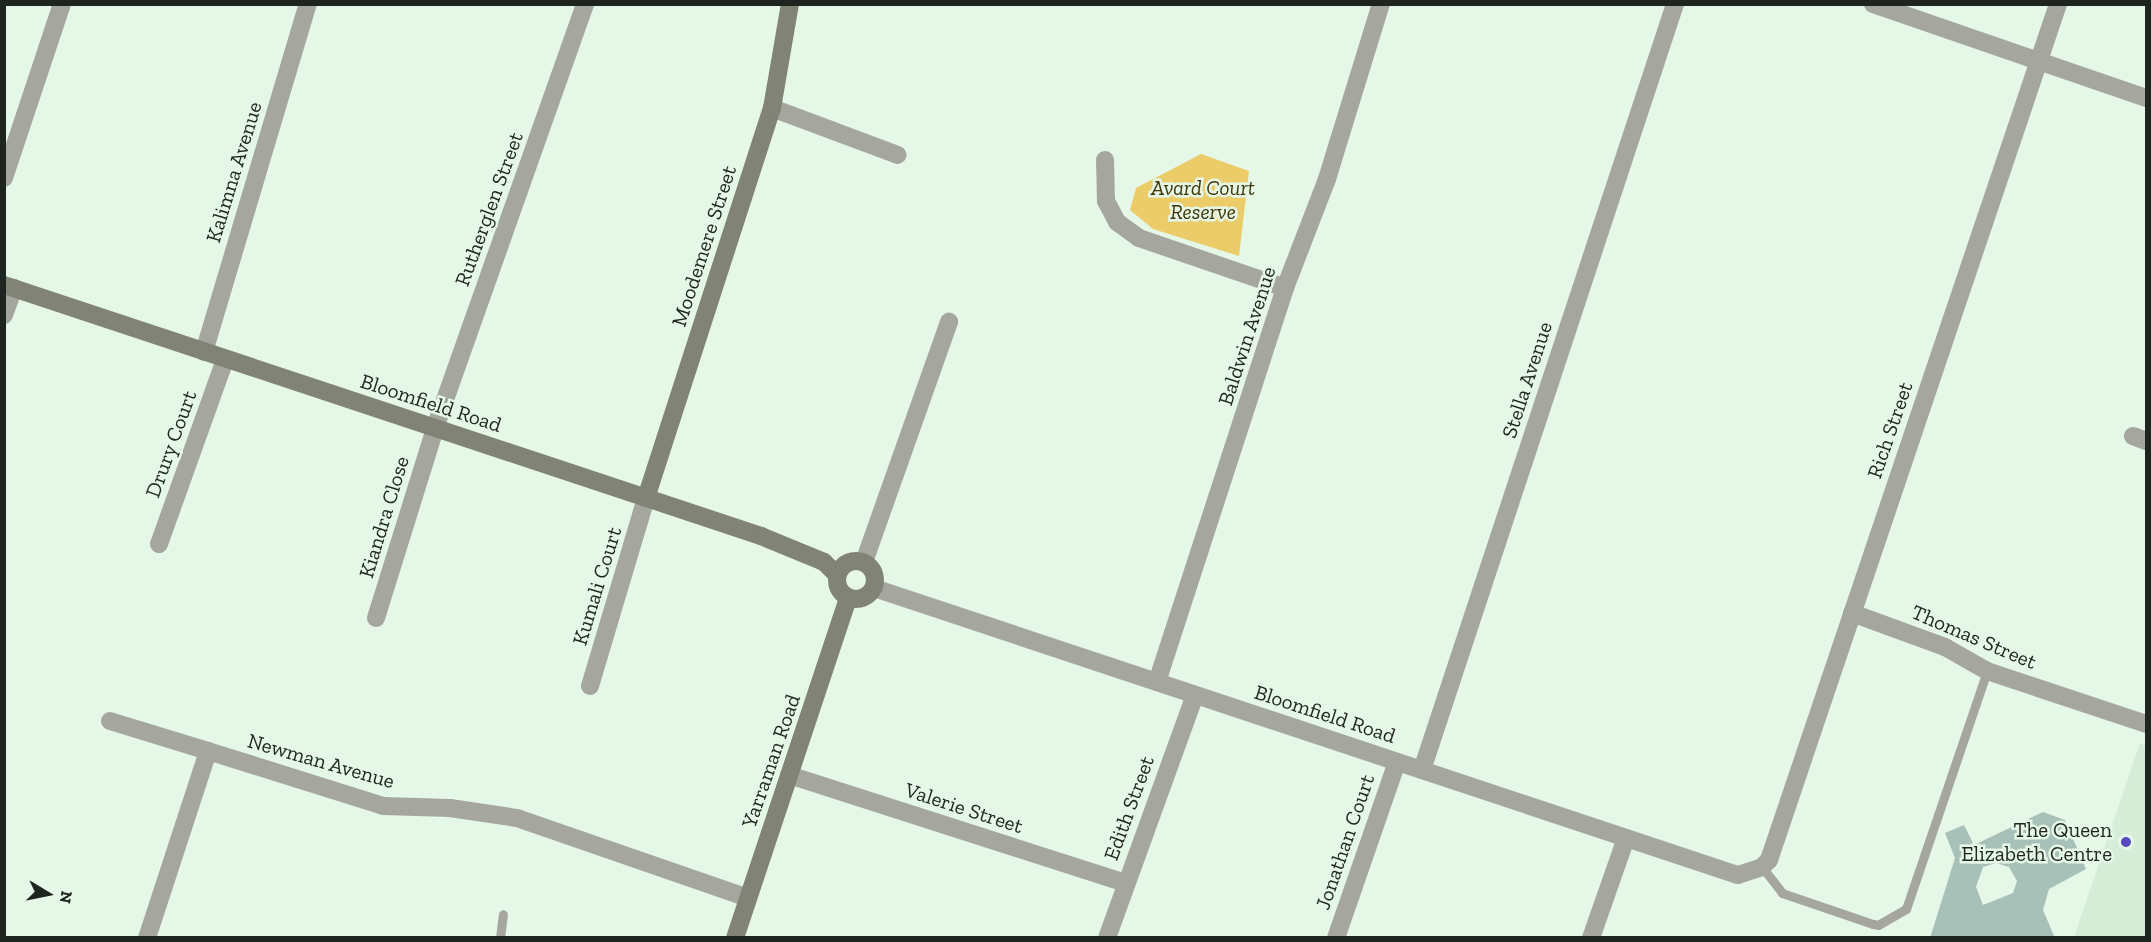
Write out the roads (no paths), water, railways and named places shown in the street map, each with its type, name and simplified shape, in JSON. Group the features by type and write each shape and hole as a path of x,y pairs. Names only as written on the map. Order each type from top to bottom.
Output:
{"street":[{"path":"4,178 62,4"},
{"name":"Kalimna Avenue","path":"204,352 308,4"},
{"name":"Rutherglen Street","path":"435,428 585,4"},
{"name":"Moodemere Street","path":"646,498 772,108 790,4"},
{"name":"Stella Avenue","path":"1422,770 1675,4"},
{"path":"1873,4 2146,98"},
{"name":"Rich Street","path":"1761,867 1769,860 2058,4"},
{"name":"Baldwin Avenue","path":"1157,682 1285,288 1327,179 1378,5"},
{"path":"772,108 898,155"},
{"path":"1105,160 1106,201 1117,222 1139,238 1285,288"},
{"path":"4,315 9,286"},
{"name":"Bloomfield Road","path":"9,286 772,541 824,562 837,575"},
{"path":"864,562 949,322"},
{"name":"Drury Court","path":"159,544 225,360"},
{"name":"Kiandra Close","path":"376,618 435,428"},
{"name":"Kumali Court","path":"590,686 646,498"},
{"path":"864,562 875,576 874,588 860,599 848,598 837,586 837,575 845,564 864,562"},
{"name":"Bloomfield Road","path":"874,588 1738,875 1761,867"},
{"name":"Yarraman Road","path":"735,938 848,598"},
{"name":"Thomas Street","path":"1852,613 1945,647 1987,671 2146,724"},
{"name":"Edith Street","path":"1107,938 1195,694"},
{"name":"Newman Avenue","path":"110,721 383,806 450,808 517,818 748,898"},
{"path":"147,938 208,751"},
{"name":"Jonathan Court","path":"1336,938 1397,762"},
{"name":"Valerie Street","path":"789,775 1125,883"},
{"path":"1591,938 1626,838"}],"lane":[{"path":"1761,867 1782,893 1873,924 1878,925 1906,909 1987,671"},
{"path":"500,938 503,914"}],"place":[{"name":"The Queen Elizabeth Centre","path":"2126,842"}],"park label":[{"name":"Avard Court Reserve","path":"1203,200"}]}
